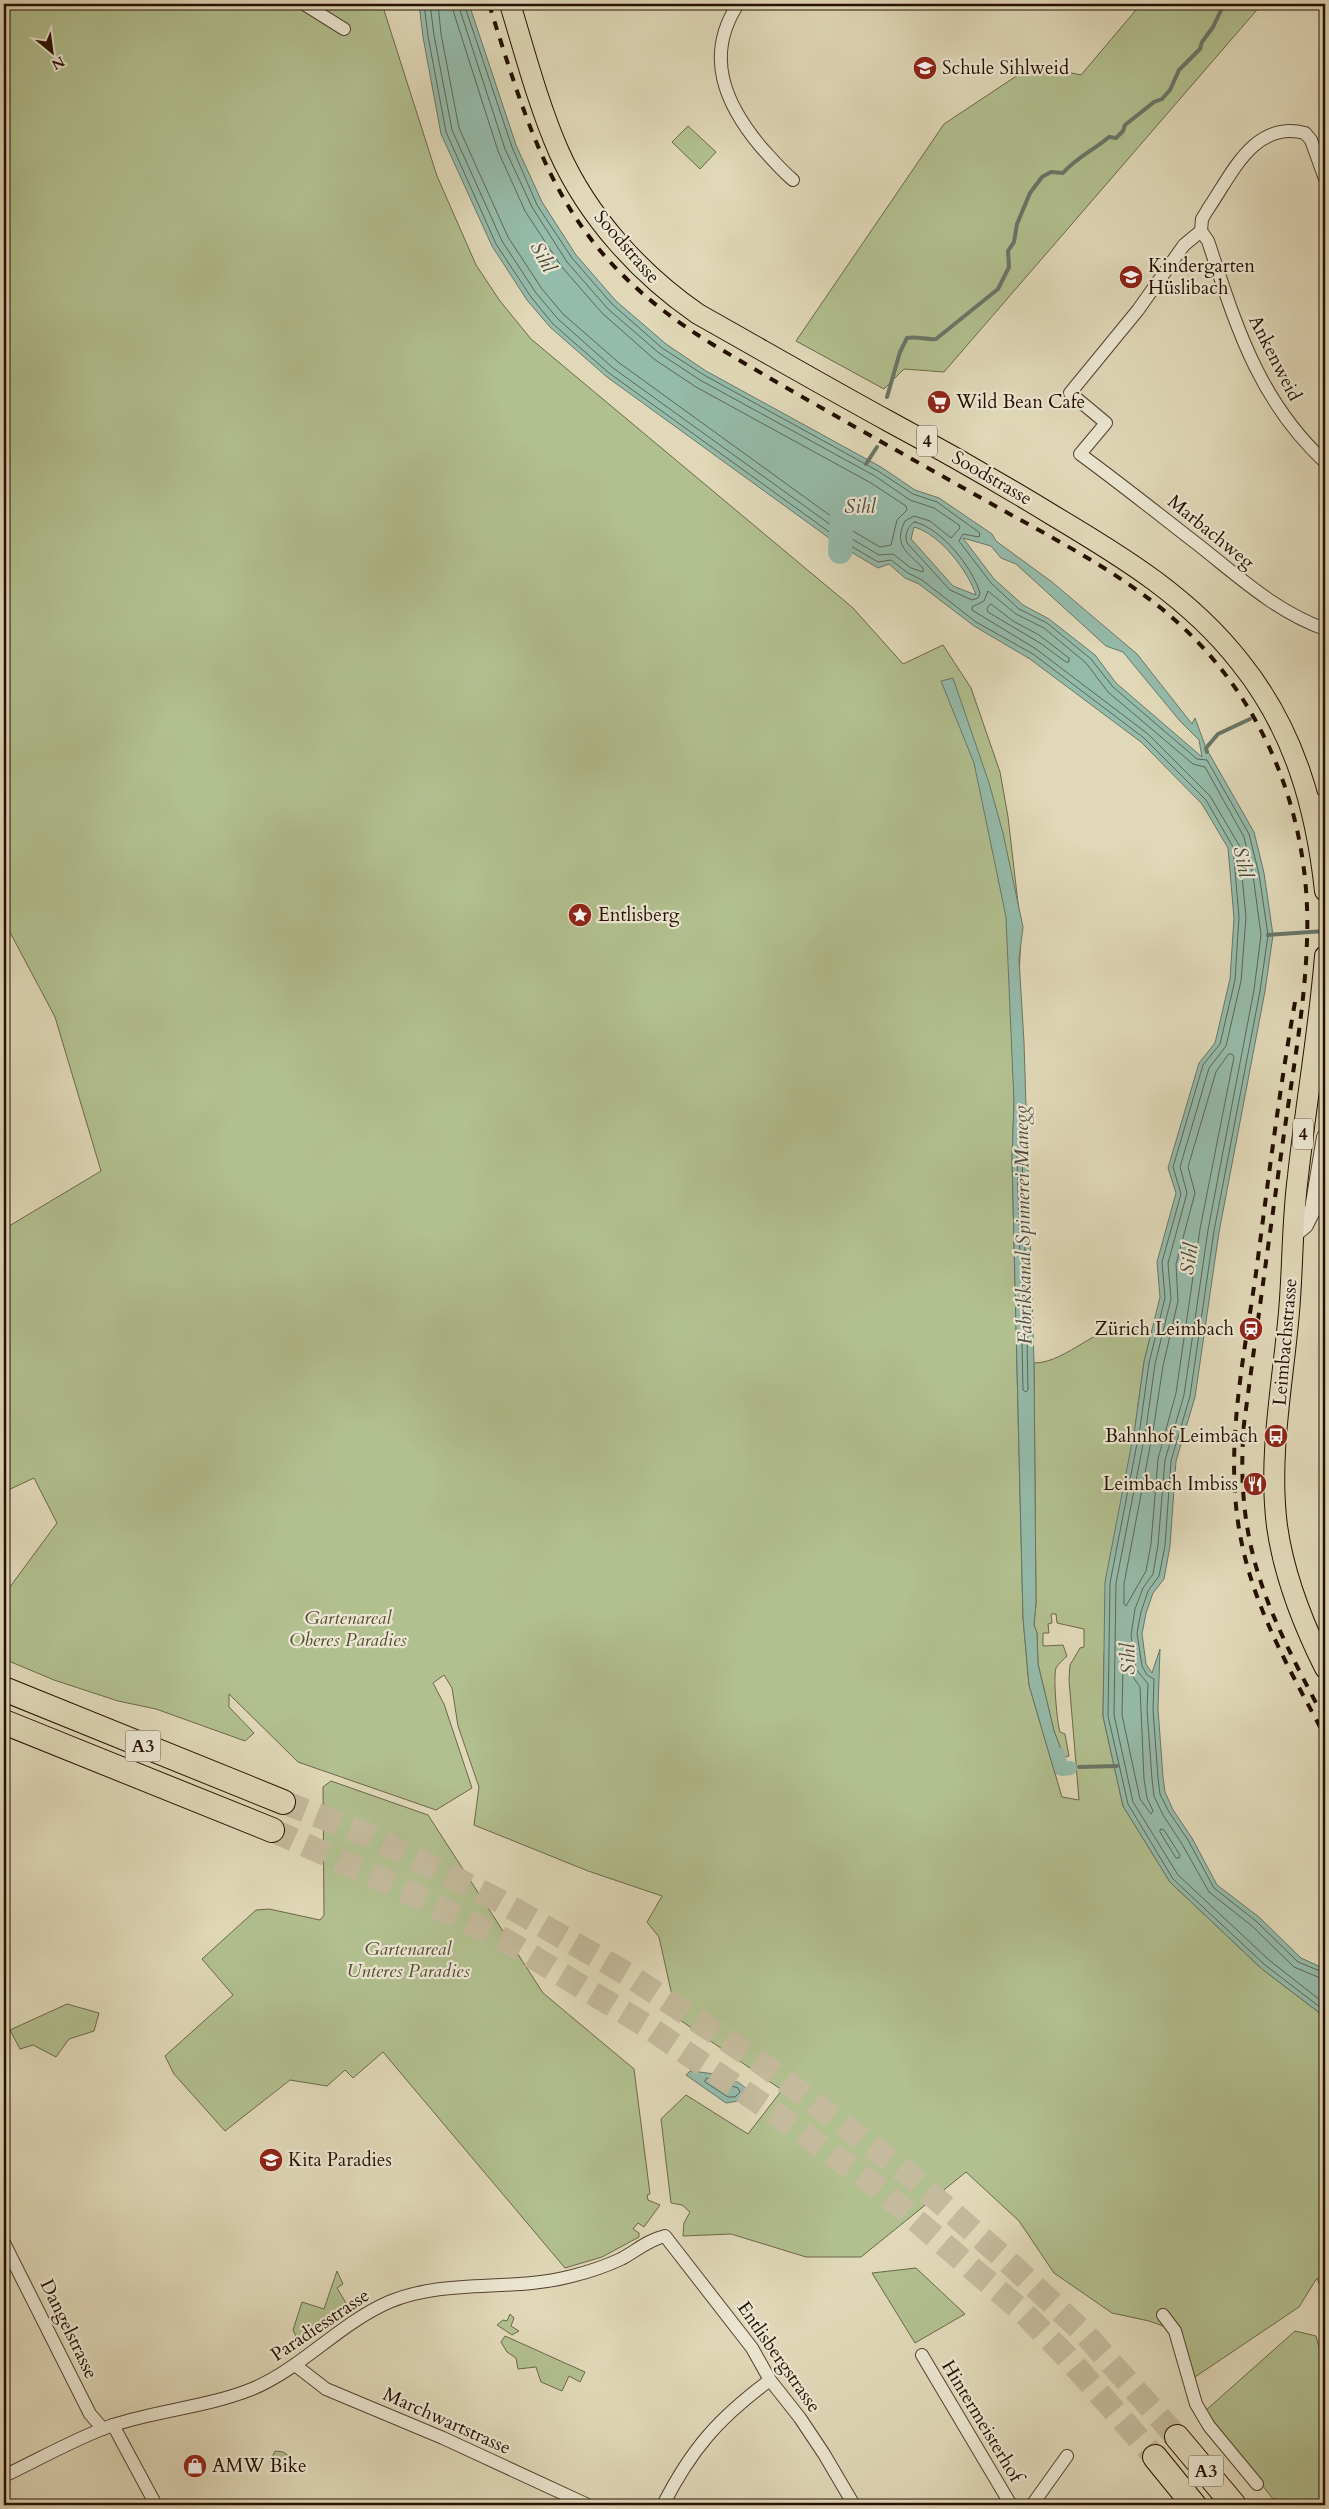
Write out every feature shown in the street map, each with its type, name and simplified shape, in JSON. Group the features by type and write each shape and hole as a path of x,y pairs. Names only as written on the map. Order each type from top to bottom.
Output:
{"highway":[{"name":"A3","path":"4,1689 283,1802"},
{"name":"A3","path":"4,1722 272,1830"},
{"name":"A3","path":"1177,2437 1234,2505"},
{"path":"1155,2457 1194,2505"}],"main road":[{"name":"Soodstrasse","path":"510,4 540,98 568,170 602,223 641,270 668,293 698,314 998,482 1127,559 1190,608 1216,635 1260,689 1277,718 1309,795 1317,830 1325,891"},
{"name":"4","path":"1294,1234 1298,1178 1325,956"},
{"name":"Leimbachstrasse","path":"1294,1234 1289,1313 1276,1436 1277,1526 1286,1571 1301,1617 1325,1668"}],"street":[{"path":"304,4 344,29"},
{"path":"738,4 724,30 720,62 723,84 731,103 743,123 782,171 793,180"},
{"path":"1201,231 1202,219 1208,209 1250,149 1266,136 1286,130 1305,133 1311,140 1325,178"},
{"name":"Marbachweg","path":"1201,231 1184,245 1138,310 1070,393 1106,423 1080,454 1247,585 1277,606 1310,624 1325,629"},
{"name":"Ankenweid","path":"1201,231 1208,240 1233,315 1256,371 1291,427 1325,462"},
{"path":"1309,795 1325,809"},
{"path":"1294,1234 1305,1225 1313,1209 1325,1136"},
{"name":"Paradiesstrasse","path":"4,2476 108,2427 170,2411 209,2404 253,2389 295,2365 365,2314 390,2302 417,2294 451,2288 571,2277 621,2259 651,2241 665,2236"},
{"name":"Entlisbergstrasse","path":"665,2236 752,2348 770,2380 800,2418 854,2505"},
{"name":"Dangelstrasse","path":"4,2243 86,2405 108,2427 156,2505"},
{"path":"1162,2315 1175,2331 1196,2404 1223,2445 1257,2484"},
{"name":"Hintermeisterhof","path":"922,2355 1011,2505"},
{"name":"Marchwartstrasse","path":"295,2365 326,2389 448,2441 588,2505"},
{"path":"663,2505 680,2472 707,2435 737,2404 770,2380"},
{"path":"1032,2505 1067,2456"}],"green space":[{"name":"Gartenareal Oberes Paradies","path":"4,4 382,4 437,176 476,265 500,301 531,339 853,608 903,664 943,645 971,688 1000,772 1008,817 1021,929 1012,1158 1023,1618 1029,1685 1062,1797 1079,1800 1069,1680 1070,1665 1080,1648 1084,1647 1084,1629 1057,1623 1056,1614 1051,1614 1052,1623 1048,1624 1049,1633 1043,1633 1043,1646 1063,1645 1067,1656 1056,1668 1055,1681 1059,1727 1060,1732 1065,1734 1069,1756 1064,1757 1054,1731 1038,1664 1037,1633 1034,1625 1036,1603 1034,1363 1059,1357 1107,1331 1119,1327 1131,1327 1151,1334 1144,1362 1104,1656 1103,1716 1123,1806 1170,1882 1262,1969 1325,2017 1325,2300 1317,2278 1299,2307 1192,2379 1177,2331 1149,2321 1112,2313 1054,2273 1019,2221 966,2172 861,2257 806,2257 731,2234 683,2236 684,2223 690,2212 682,2205 671,2203 661,2119 686,2095 748,2134 782,2090 677,2018 659,1937 647,1922 662,1896 588,1871 474,1825 479,1787 458,1726 452,1688 444,1675 433,1683 444,1704 472,1788 436,1810 298,1762 229,1694 229,1707 254,1733 245,1741 156,1709 118,1701 54,1680 4,1659 4,1595 57,1523 34,1478 4,1492 4,1229 101,1171 55,1017 4,921"},
{"path":"1141,4 1262,4 944,372 904,369 884,389 796,341 944,124 1033,65 1081,75"},
{"path":"688,126 716,152 700,169 672,142"},
{"name":"Gartenareal Unteres Paradies","path":"331,1781 428,1815 543,1993 634,2069 650,2194 647,2195 648,2200 660,2205 644,2227 638,2223 633,2229 639,2233 639,2237 602,2257 565,2268 383,2052 353,2078 345,2070 327,2086 290,2080 225,2131 174,2074 165,2056 233,1995 202,1959 256,1910 269,1909 320,1920 324,1915 323,1787"},
{"path":"67,2004 99,2013 94,2031 69,2039 56,2057 33,2045 20,2049 10,2030"},
{"path":"916,2268 965,2314 915,2343 872,2273"},
{"path":"337,2271 343,2284 337,2288 349,2308 299,2343 293,2330 302,2302 324,2309"},
{"path":"510,2314 514,2318 511,2326 519,2331 512,2335 497,2325 503,2320 507,2321"},
{"path":"1295,2331 1316,2336 1325,2370 1325,2505 1283,2505 1278,2499 1273,2499 1205,2411"},
{"path":"505,2336 585,2372 580,2382 569,2376 562,2391 541,2382 536,2367 518,2369 516,2358 507,2352 501,2342"},
{"path":"275,2451 283,2452 292,2458 281,2473 270,2462"}],"water":[{"name":"Sihl","path":"419,4 469,4 516,145 542,202 576,255 616,301 666,344 706,371 881,467 915,490 939,498 992,534 996,541 1052,582 1137,654 1192,724 1195,718 1206,748 1254,832 1264,873 1273,935 1265,991 1219,1232 1195,1397 1176,1461 1170,1546 1164,1579 1153,1593 1146,1613 1142,1634 1146,1664 1152,1673 1160,1649 1158,1709 1163,1777 1165,1792 1173,1810 1192,1838 1217,1885 1259,1917 1301,1958 1325,1969 1325,2017 1262,1969 1170,1882 1123,1806 1103,1716 1105,1582 1135,1427 1144,1362 1160,1297 1157,1262 1176,1193 1168,1168 1199,1063 1215,1043 1230,979 1234,918 1228,848 1202,804 1141,742 1030,659 974,626 919,584 905,578 889,564 878,568 836,543 607,377 550,327 527,300 492,246 441,134 423,37","holes":["914,527 934,537 943,545 967,575 976,595 953,586 911,539","963,538 991,546 1001,558 1016,564 1106,646 1123,652 1180,721 1199,740 1202,757 1116,683 1095,655 1049,619 1023,605 994,579"]},
{"path":"953,678 989,783 1003,833 1023,927 1019,959 1024,1042 1034,1363 1036,1603 1034,1625 1037,1633 1038,1664 1054,1731 1064,1757 1061,1759 1066,1771 1055,1774 1029,1685 1023,1618 1012,1158 1014,1102 1006,917 974,763 941,681"},
{"path":"690,2071 729,2078 748,2091 738,2101 726,2103 686,2075"}],"waterway":[{"path":"887,397 900,352 907,338 936,339 998,289 1009,267 1008,251 1014,242 1017,224 1030,193 1042,177 1051,172 1063,173 1074,162 1109,137 1116,138 1123,131 1125,125 1154,102 1162,99 1170,90 1179,70 1200,49 1202,42 1213,27 1224,4"},
{"path":"866,464 877,447"},
{"name":"Fabrikkanal Spinnerei Manegg","path":"840,552 842,513"},
{"path":"1207,752 1206,748 1218,734 1250,719"},
{"path":"1268,935 1325,931"},
{"name":"Fabrikkanal Spinnerei Manegg","path":"1058,1754 1062,1769 1070,1768"},
{"name":"Fabrikkanal Spinnerei Manegg","path":"1079,1767 1117,1766"}],"tunnel":[{"path":"283,1802 368,1835 498,1900 627,1974 764,2065 909,2175 1004,2258 1084,2333 1177,2437"},
{"path":"272,1830 390,1883 503,1939 645,2025 775,2113 877,2187 1023,2312 1067,2357 1155,2457"}],"railway":[{"path":"489,4 524,110 542,156 564,198 590,238 622,274 662,310 712,344 851,425 1076,551 1138,590 1193,637 1225,673 1251,713 1272,755 1289,799 1300,845 1306,893 1306,965 1298,1038 1244,1424 1242,1468 1250,1544 1260,1579 1287,1646 1325,1720"},
{"path":"1295,1002 1241,1376 1234,1446 1234,1480 1237,1515 1243,1549 1258,1598 1278,1645 1325,1736"}],"place":[{"name":"Schule Sihlweid","path":"925,68"},
{"name":"Kindergarten Hüslibach","path":"1131,277"},
{"name":"Wild Bean Cafe","path":"939,402"},
{"name":"Entlisberg","path":"580,915"},
{"name":"Zürich Leimbach","path":"1251,1329"},
{"name":"Bahnhof Leimbach","path":"1276,1436"},
{"name":"Leimbach Imbiss","path":"1255,1484"},
{"name":"Kita Paradies","path":"271,2160"},
{"name":"AMW Bike","path":"195,2466"}]}
